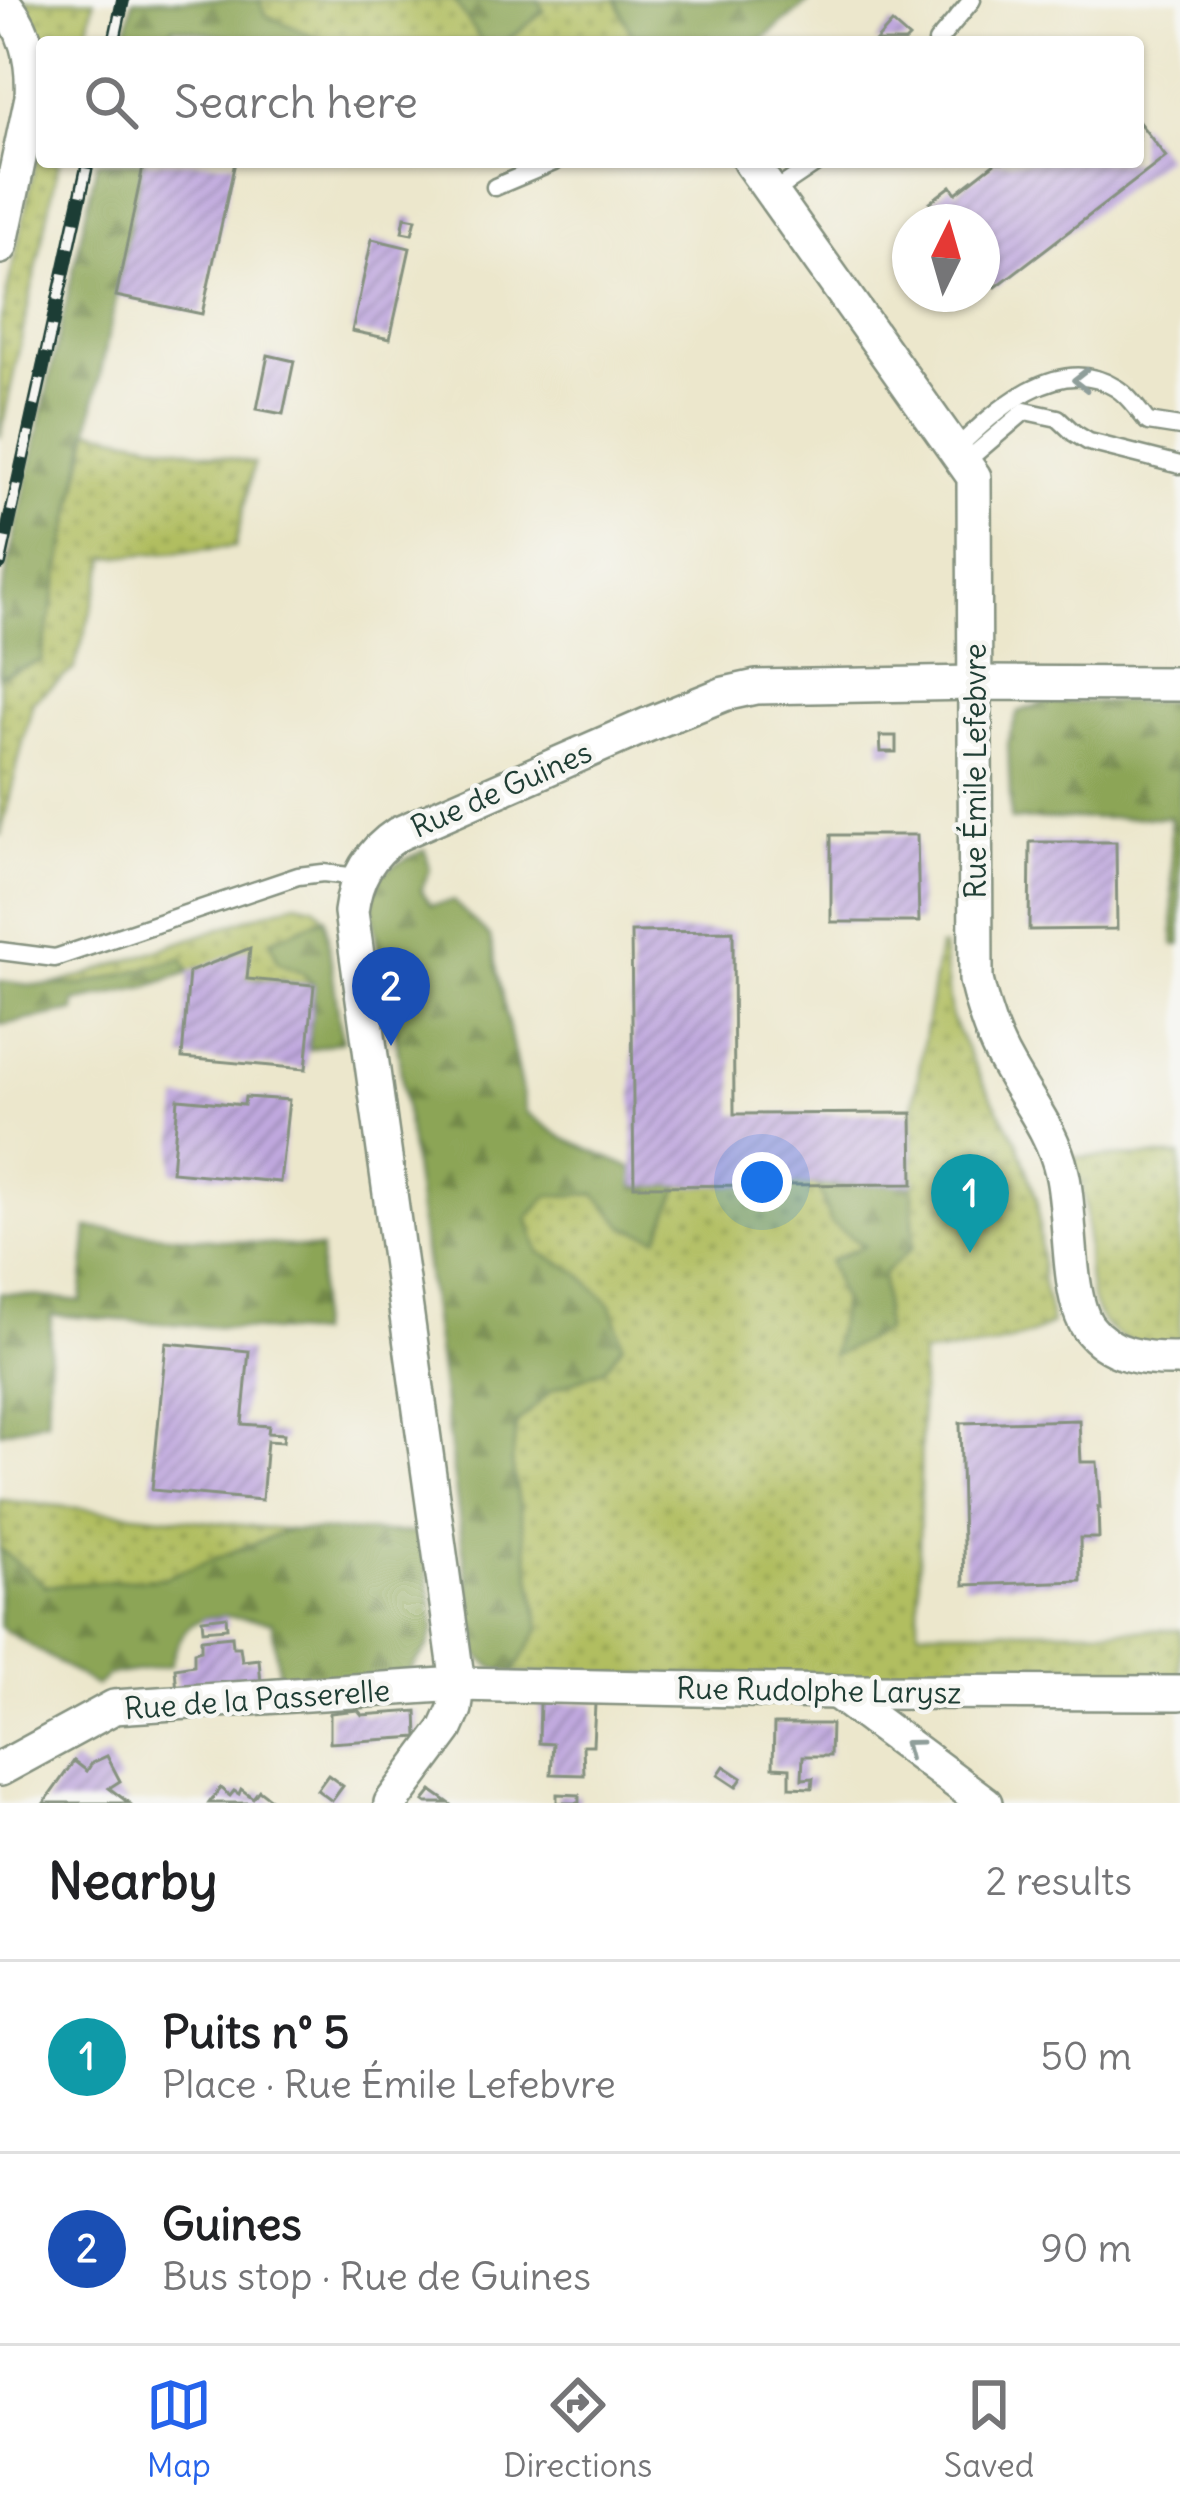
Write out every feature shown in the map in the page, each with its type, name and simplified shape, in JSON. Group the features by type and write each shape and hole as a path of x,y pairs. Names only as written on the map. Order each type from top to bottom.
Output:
{"street":[{"path":"0,248 34,75 29,47 2,0"},
{"name":"Rue Émile Lefebvre","path":"754,168 974,477 976,980 986,1020 1006,1064 1050,1136 1061,1168 1076,1297 1085,1322 1114,1350 1180,1359"},
{"name":"Rue de Guines","path":"358,877 372,856 398,834 724,694 788,685 1180,684"},
{"path":"358,877 350,912 458,1684 446,1729 392,1803"},
{"name":"Rue Rudolphe Larysz","path":"458,1684 1180,1694"},
{"name":"Rue de la Passerelle","path":"0,1769 114,1708 458,1684"},
{"path":"836,1692 985,1803"}],"lane":[{"path":"942,36 972,0"},
{"path":"495,187 540,168"},
{"path":"772,193 809,168"},
{"path":"959,457 988,418 1018,395 1049,382 1092,376 1120,389 1148,422 1180,427"},
{"path":"959,457 1025,411 1058,418 1089,442 1180,465"},
{"path":"0,951 55,958 298,876 358,877"}],"green space":[{"path":"25,0 94,0 86,36 41,36"},
{"path":"133,0 259,0 266,15 313,36 220,36 173,27 171,36 125,36"},
{"path":"259,0 454,0 478,36 313,36 266,15"},
{"path":"454,0 538,0 544,11 513,36 478,36"},
{"path":"538,0 616,0 633,36 513,36 544,11"},
{"path":"616,0 811,0 766,36 633,36"},
{"path":"36,161 36,168 58,168 0,438 0,324"},
{"path":"96,168 143,168 41,661 0,676 0,603"},
{"path":"90,430 254,463 235,547 107,557 74,669 33,701 0,837 0,676 41,661"},
{"path":"1180,701 1180,945 1174,945 1170,817 1011,820 1008,741 1018,712 1043,703"},
{"path":"425,850 430,869 421,890 431,905 453,901 490,937 526,1112 564,1139 634,1169 634,1186 680,1185 658,1238 625,1227 595,1194 548,1196 528,1218 539,1252 578,1272 611,1305 623,1344 604,1369 552,1390 516,1424 512,1463 540,1629 513,1673 494,1668 477,1655 391,997 384,997 371,900 378,877"},
{"path":"296,902 315,906 325,918 271,940 278,962 302,972 314,985 189,972 182,958 83,985 51,985 77,978"},
{"path":"325,918 342,1041 308,1050 314,985 302,972 278,962 271,940"},
{"path":"939,947 943,947 951,1017 1017,1141 1037,1199 1043,1283 1052,1324 1005,1343 922,1354 918,1630 1180,1630 1180,1682 513,1673 540,1629 512,1463 516,1424 552,1390 604,1369 578,1272 539,1252 528,1218 548,1196 596,1194 625,1227 680,1185 818,1184 865,1246 829,1261 842,1301 833,1355 883,1274 913,1246 912,1113"},
{"path":"183,958 189,972 74,1002 75,1011 0,1025 0,981 83,985"},
{"path":"1180,1156 1180,1343 1142,1344 1120,1337 1095,1308 1085,1203 1073,1157"},
{"path":"818,1184 913,1184 913,1247 883,1274 885,1331 832,1356 842,1301 829,1261 864,1246 830,1222"},
{"path":"88,1228 321,1249 316,1334 51,1315 47,1420 0,1432 0,1293 81,1301"},
{"path":"0,1500 289,1530 164,1578 45,1586 0,1549"},
{"path":"289,1530 423,1533 434,1628 428,1647 407,1674 280,1683 272,1622 215,1617 186,1630 170,1666 108,1675 96,1686 0,1627 0,1549 46,1586 164,1578"}],"building":[{"path":"892,23 907,36 880,36"},
{"path":"1144,129 1166,157 1000,284 1000,204 932,204 951,186 956,193 988,168 1144,168"},
{"path":"143,168 234,168 202,314 116,296"},
{"path":"405,217 416,219 412,234 402,232"},
{"path":"372,239 410,248 390,339 352,331"},
{"path":"268,355 294,361 283,414 257,409"},
{"path":"880,736 896,736 896,752 881,752"},
{"path":"831,835 917,835 919,922 831,922"},
{"path":"1030,842 1116,842 1117,929 1029,930"},
{"path":"733,931 734,1114 912,1113 913,1184 634,1186 631,932"},
{"path":"250,948 247,979 314,985 306,1069 182,1058 189,972"},
{"path":"245,1097 289,1100 280,1182 172,1172 178,1099 244,1105"},
{"path":"166,1343 249,1351 242,1424 269,1426 268,1433 284,1434 283,1442 267,1441 262,1500 152,1490"},
{"path":"1079,1420 1081,1462 1097,1462 1100,1508 1099,1538 1080,1538 1081,1581 964,1585 960,1423"},
{"path":"226,1616 227,1628 203,1630 202,1619"},
{"path":"232,1636 242,1661 259,1659 261,1685 177,1692 175,1668 194,1665 201,1639"},
{"path":"540,1703 595,1704 593,1745 583,1745 584,1775 551,1774 553,1744 539,1743"},
{"path":"358,1710 362,1715 417,1711 418,1737 330,1743 330,1713"},
{"path":"774,1724 831,1724 830,1756 803,1756 802,1779 813,1778 812,1788 790,1787 790,1768 773,1767"},
{"path":"107,1756 120,1781 109,1788 129,1803 44,1803 74,1761 87,1771"},
{"path":"724,1766 742,1778 736,1787 718,1775"},
{"path":"328,1775 343,1786 332,1801 317,1790"},
{"path":"220,1788 230,1796 241,1789 253,1798 259,1790 276,1803 209,1803"},
{"path":"432,1791 449,1803 424,1801"},
{"path":"557,1794 579,1795 579,1803 557,1803"}],"railway":[{"path":"115,36 123,0"},
{"path":"0,564 87,168"}],"place":[{"name":"Guines","path":"391,1046"},
{"name":"Puits n° 5","path":"970,1253"}]}
